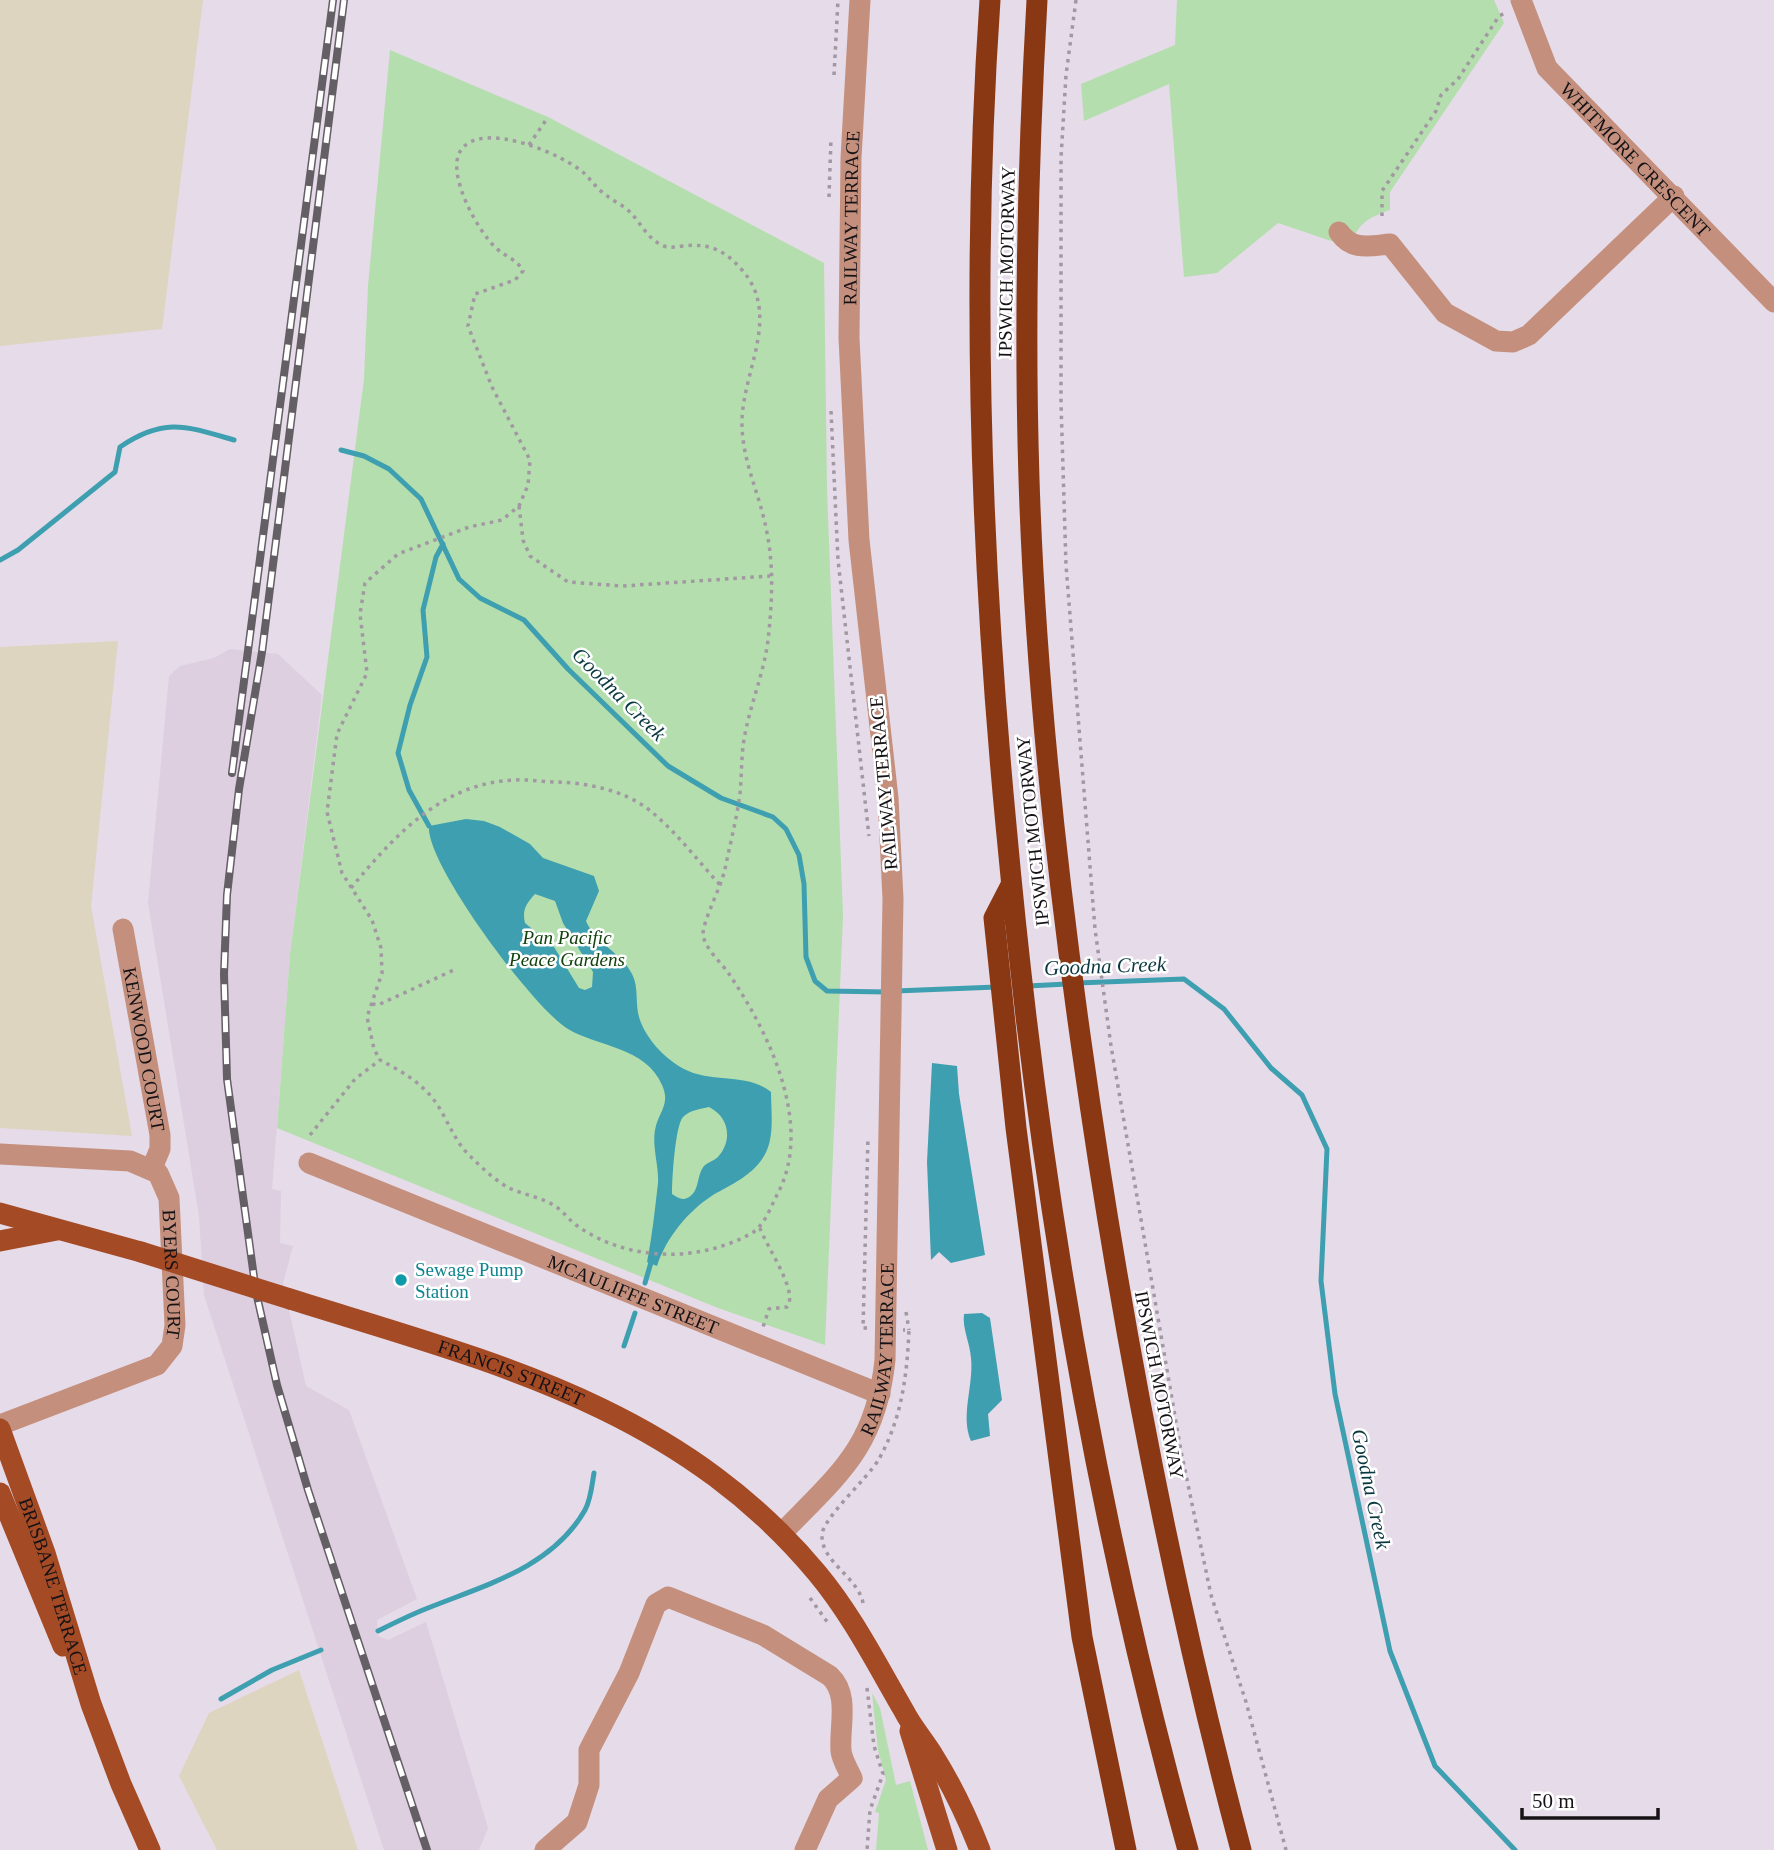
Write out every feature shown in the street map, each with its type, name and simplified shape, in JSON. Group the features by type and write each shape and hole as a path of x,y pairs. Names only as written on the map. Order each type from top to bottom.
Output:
{"highway":[{"name":"IPSWICH MOTORWAY","path":"990,0 980,232 983,491 992,681 1011,885 1006,940 1030,1046 1062,1275 1106,1518 1136,1652 1188,1850"},
{"name":"IPSWICH MOTORWAY","path":"1037,0 1028,214 1029,478 1042,706 1065,933 1112,1248 1151,1462 1207,1723 1241,1850"},
{"path":"1006,940 1007,1046 1076,1600 1099,1731 1126,1850"}],"main road":[{"name":"FRANCIS STREET","path":"0,1213 141,1252 524,1375 608,1409 694,1460 782,1533 852,1620 904,1713 951,1786 980,1850"},
{"path":"0,1241 62,1229"},
{"name":"BRISBANE TERRACE","path":"0,1427 45,1553 91,1704 121,1784 150,1850"},
{"name":"BRISBANE TERRACE","path":"0,1493 53,1625 91,1704"},
{"name":"FRANCIS STREET","path":"904,1713 947,1850"}],"street":[{"name":"RAILWAY TERRACE","path":"782,1533 849,1464 868,1432 880,1394 885,1360 893,948 888,798 866,618 853,466 849,245 860,0"},
{"name":"WHITMORE CRESCENT","path":"1513,7 1547,68 1774,302"},
{"path":"1339,232 1345,240 1357,247 1390,244 1445,313 1496,341 1513,342 1529,335 1674,196"},
{"name":"KENWOOD COURT","path":"123,929 160,1135 160,1149 152,1168"},
{"path":"0,1154 119,1160 152,1168"},
{"name":"MCAULIFFE STREET","path":"309,1163 880,1394"},
{"name":"BYERS COURT","path":"0,1427 151,1368 169,1353 175,1325 170,1198 163,1179 152,1168"},
{"path":"545,1850 577,1822 589,1785 589,1750 629,1673 656,1604 664,1597 673,1598 763,1635 834,1680 842,1697 841,1755 852,1778 828,1799 805,1850"}],"path":[{"path":"1076,0 1066,75 1061,158 1060,403 1066,565 1095,929 1111,1046 1181,1451 1211,1595 1246,1702 1286,1850"},
{"path":"1382,216 1382,191 1436,111 1441,95 1458,79 1499,16 1513,7"},
{"path":"529,145 548,117"},
{"path":"504,138 529,145 582,170 600,192 628,210 649,236 662,245 710,245 727,255 744,272 757,291 761,329 745,385 742,438 747,468 767,529 771,576 764,667 743,740 740,790 721,886 706,919 704,938 730,975 776,1056 788,1116 789,1147 784,1181 760,1228 725,1245 666,1256 644,1253 611,1243 578,1227 554,1205 505,1186 470,1156 451,1133 440,1108 422,1087 408,1075 380,1060 373,1049 368,1024 382,972 382,948 372,920 340,869 327,812 337,734 367,673 360,614 361,591 383,564 425,542 469,527 502,520 519,506 528,485 530,460 492,387 468,326 475,294 515,280 523,269 495,247 474,218 461,187 458,158 462,148 477,139 504,138"},
{"path":"519,506 523,540 530,556 541,567 568,582 600,587 771,576"},
{"path":"351,888 382,850 432,807 474,788 513,780 578,782 613,791 646,807 721,886"},
{"path":"372,1004 378,1005 456,969"},
{"path":"310,1135 355,1079 380,1060"},
{"path":"868,1136 863,1328 870,1328"},
{"path":"760,1228 768,1250 790,1286 791,1296 787,1307 769,1309 774,1352"},
{"path":"809,1596 831,1628"},
{"path":"866,1679 874,1746 883,1774 870,1810 867,1850"}],"shaded area":[{"path":"0,0 203,0 162,329 0,346"},
{"path":"118,641 91,906 132,1136 0,1128 0,647"},
{"path":"230,649 278,654 322,695 290,955 272,1189 281,1191 280,1243 293,1246 283,1283 306,1386 349,1410 417,1599 377,1620 378,1636 388,1640 426,1622 488,1828 479,1850 384,1850 204,1295 199,1216 148,903 169,676 180,666 214,658"},
{"path":"299,1670 358,1850 217,1850 179,1776 209,1713"}],"green space":[{"path":"1177,0 1494,0 1504,23 1390,192 1390,210 1375,216 1359,228 1352,248 1278,223 1217,273 1184,277 1169,84 1084,121 1081,84 1175,45"},
{"name":"Pan Pacific Peace Gardens","path":"390,50 548,117 824,263 827,488 843,916 825,1345 718,1308 277,1128 290,955 364,379 368,286"},
{"path":"872,1693 880,1708 896,1785 910,1781 928,1850 876,1850 879,1813 875,1812 886,1780 878,1750"}],"water":[{"path":"466,819 484,821 530,844 543,858 594,876 599,891 586,921 596,936 622,960 632,974 639,1017 646,1033 657,1047 684,1069 706,1076 751,1082 771,1092 771,1133 764,1156 748,1174 704,1201 687,1217 672,1235 657,1266 647,1262 658,1183 654,1136 665,1103 662,1085 655,1072 645,1063 633,1055 568,1029 531,994 462,901 432,845 429,826","holes":["535,894 555,901 563,923 593,972 592,987 585,990 579,988 554,947 525,923 526,907","709,1107 716,1111 725,1123 726,1143 718,1157 704,1166 691,1196 681,1199 672,1194 674,1154 680,1122 689,1113"]},
{"path":"932,1063 957,1066 959,1094 985,1255 951,1263 939,1252 931,1260 927,1162"},
{"path":"982,1313 990,1318 1002,1400 988,1414 990,1436 971,1441 967,1411 971,1358 964,1314"}],"waterway":[{"name":"Goodna Creek","path":"0,560 18,550 115,472 120,447 136,438 150,431 176,427 234,440"},
{"name":"Goodna Creek","path":"341,450 364,456 389,469 421,499 459,579 480,598 524,620 568,669 668,766 721,798 773,817 786,829 799,855 804,884 806,957 815,981 827,991 886,992"},
{"path":"429,826 409,790 398,753 410,705 427,657 423,610 436,557 443,544"},
{"name":"Goodna Creek","path":"1077,983 1184,979 1224,1009 1271,1068 1302,1095 1327,1149 1321,1281 1335,1394 1390,1651 1435,1766 1515,1850"},
{"name":"Goodna Creek","path":"1028,986 1067,984"},
{"name":"Goodna Creek","path":"895,991 997,987"},
{"path":"645,1283 652,1259"},
{"path":"624,1346 635,1313"},
{"path":"378,1631 518,1571 556,1546 585,1510 594,1473"},
{"path":"221,1699 272,1670 321,1650"}],"railway":[{"path":"232,773 333,0"},
{"path":"344,0 262,652 239,789 227,895 224,974 227,1079 256,1292 277,1385 308,1490 427,1850"}],"place":[{"name":"Sewage Pump Station","path":"401,1280"}]}
